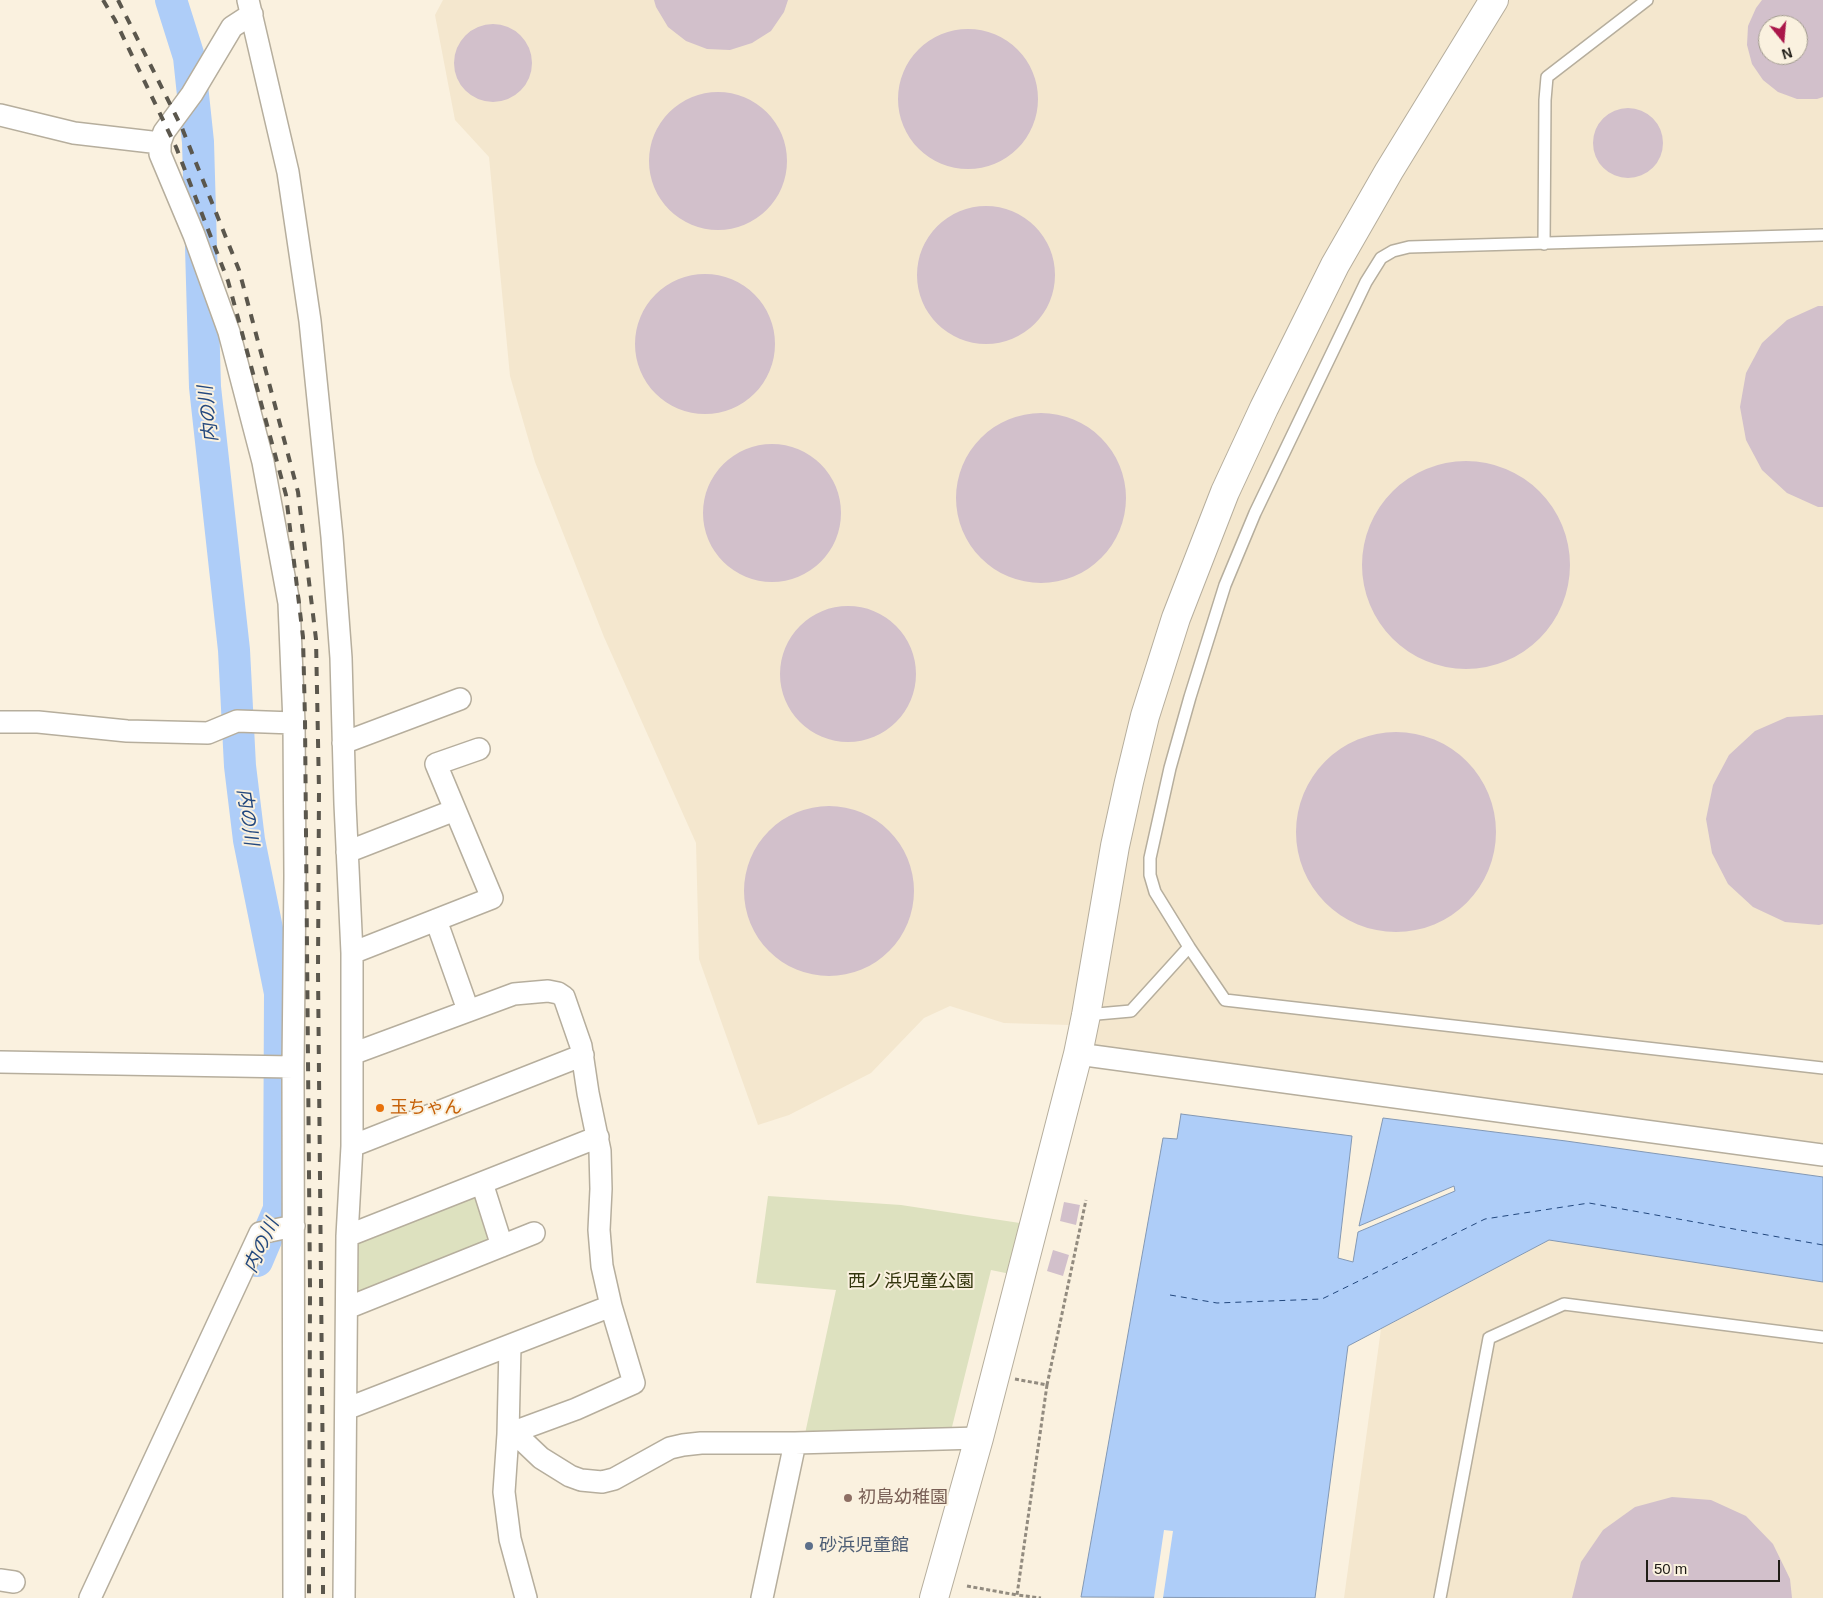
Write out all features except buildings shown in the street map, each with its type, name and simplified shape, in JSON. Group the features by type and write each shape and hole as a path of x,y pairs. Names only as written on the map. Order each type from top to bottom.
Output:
{"street":[{"path":"934,1598 979,1438 1078,1054 1115,846 1145,716 1176,618 1218,510 1264,408 1335,265 1389,171 1494,0"},
{"path":"250,7 232,27 192,94 164,132 160,143 160,154 194,235 229,332 263,462 288,603 294,722 294,1598"},
{"path":"250,7 288,172 310,321 334,565 341,658 352,954 352,1146 348,1236 344,1598"},
{"path":"0,115 74,133 160,143"},
{"path":"343,743 460,699"},
{"path":"0,722 38,722 127,731 208,733 237,721 294,722"},
{"path":"352,954 492,898 436,764 479,749"},
{"path":"347,852 455,810"},
{"path":"436,920 468,1010"},
{"path":"352,1054 514,994 535,991 558,993 564,997 581,1046 588,1093 598,1137 601,1165 599,1248 611,1306 634,1383 576,1409 508,1434"},
{"path":"1078,1054 1823,1155"},
{"path":"352,1146 583,1055"},
{"path":"0,1062 293,1067"},
{"path":"348,1236 598,1137"},
{"path":"482,1183 502,1246"},
{"path":"90,1598 260,1232 294,1226"},
{"path":"347,1308 534,1233"},
{"path":"346,1409 611,1306"},
{"path":"510,1346 508,1434 504,1492 510,1539 526,1598"},
{"path":"508,1434 522,1440 541,1458 570,1476 581,1480 602,1482 614,1479 670,1448 700,1443 795,1443 979,1438"},
{"path":"762,1598 795,1443"}],"lane":[{"path":"1544,244 1545,100 1547,77 1647,0"},
{"path":"1823,235 1409,247 1393,250 1382,258 1366,282 1255,512 1225,585 1170,768 1150,858 1150,875 1155,892 1189,948 1226,1000 1823,1068"},
{"path":"1086,1015 1130,1011 1189,948"},
{"path":"1440,1598 1489,1338 1564,1304 1823,1337"}],"path":[{"path":"1017,1595 1047,1385 1086,1200"},
{"path":"995,1376 1047,1385"},
{"path":"967,1586 1041,1598"}],"shaded area":[{"path":"443,0 1823,0 1823,1148 1094,1048 1098,1029 1069,1025 1004,1023 950,1006 924,1018 871,1073 789,1115 758,1125 699,959 696,843 604,637 535,462 510,376 489,157 455,120 435,15"},
{"path":"1549,1240 1823,1282 1823,1598 1344,1598 1381,1329"}],"green space":[{"path":"477,1192 493,1245 364,1298 355,1291 356,1246 361,1239"},
{"name":"西ノ浜児童公園","path":"768,1196 901,1205 1033,1225 1020,1276 991,1270 949,1439 803,1443 836,1290 756,1283"}],"water":[{"path":"1181,1114 1352,1136 1338,1258 1353,1262 1358,1232 1455,1191 1454,1186 1359,1226 1383,1118 1566,1141 1823,1177 1823,1282 1549,1240 1348,1346 1315,1598 1081,1597 1163,1138 1177,1139"}],"pier":[{"path":"1164,1530 1173,1531 1163,1598 1154,1598"}],"waterway":[{"name":"内の川","path":"171,0 189,57 198,142 205,387 234,650 240,766 249,840 280,993 279,1209 257,1261"}],"ferry route":[{"path":"1170,1295 1217,1303 1322,1299 1485,1219 1589,1203 1823,1245"}],"railway":[{"path":"103,0 115,20 176,147 228,281 286,495 303,637 305,720 310,1288 309,1598"},
{"path":"118,0 182,128 239,270 298,492 316,639 319,791 318,971 323,1598"}],"place":[{"name":"玉ちゃん","path":"380,1108"},
{"name":"初島幼稚園","path":"848,1498"},
{"name":"砂浜児童館","path":"809,1546"}]}
